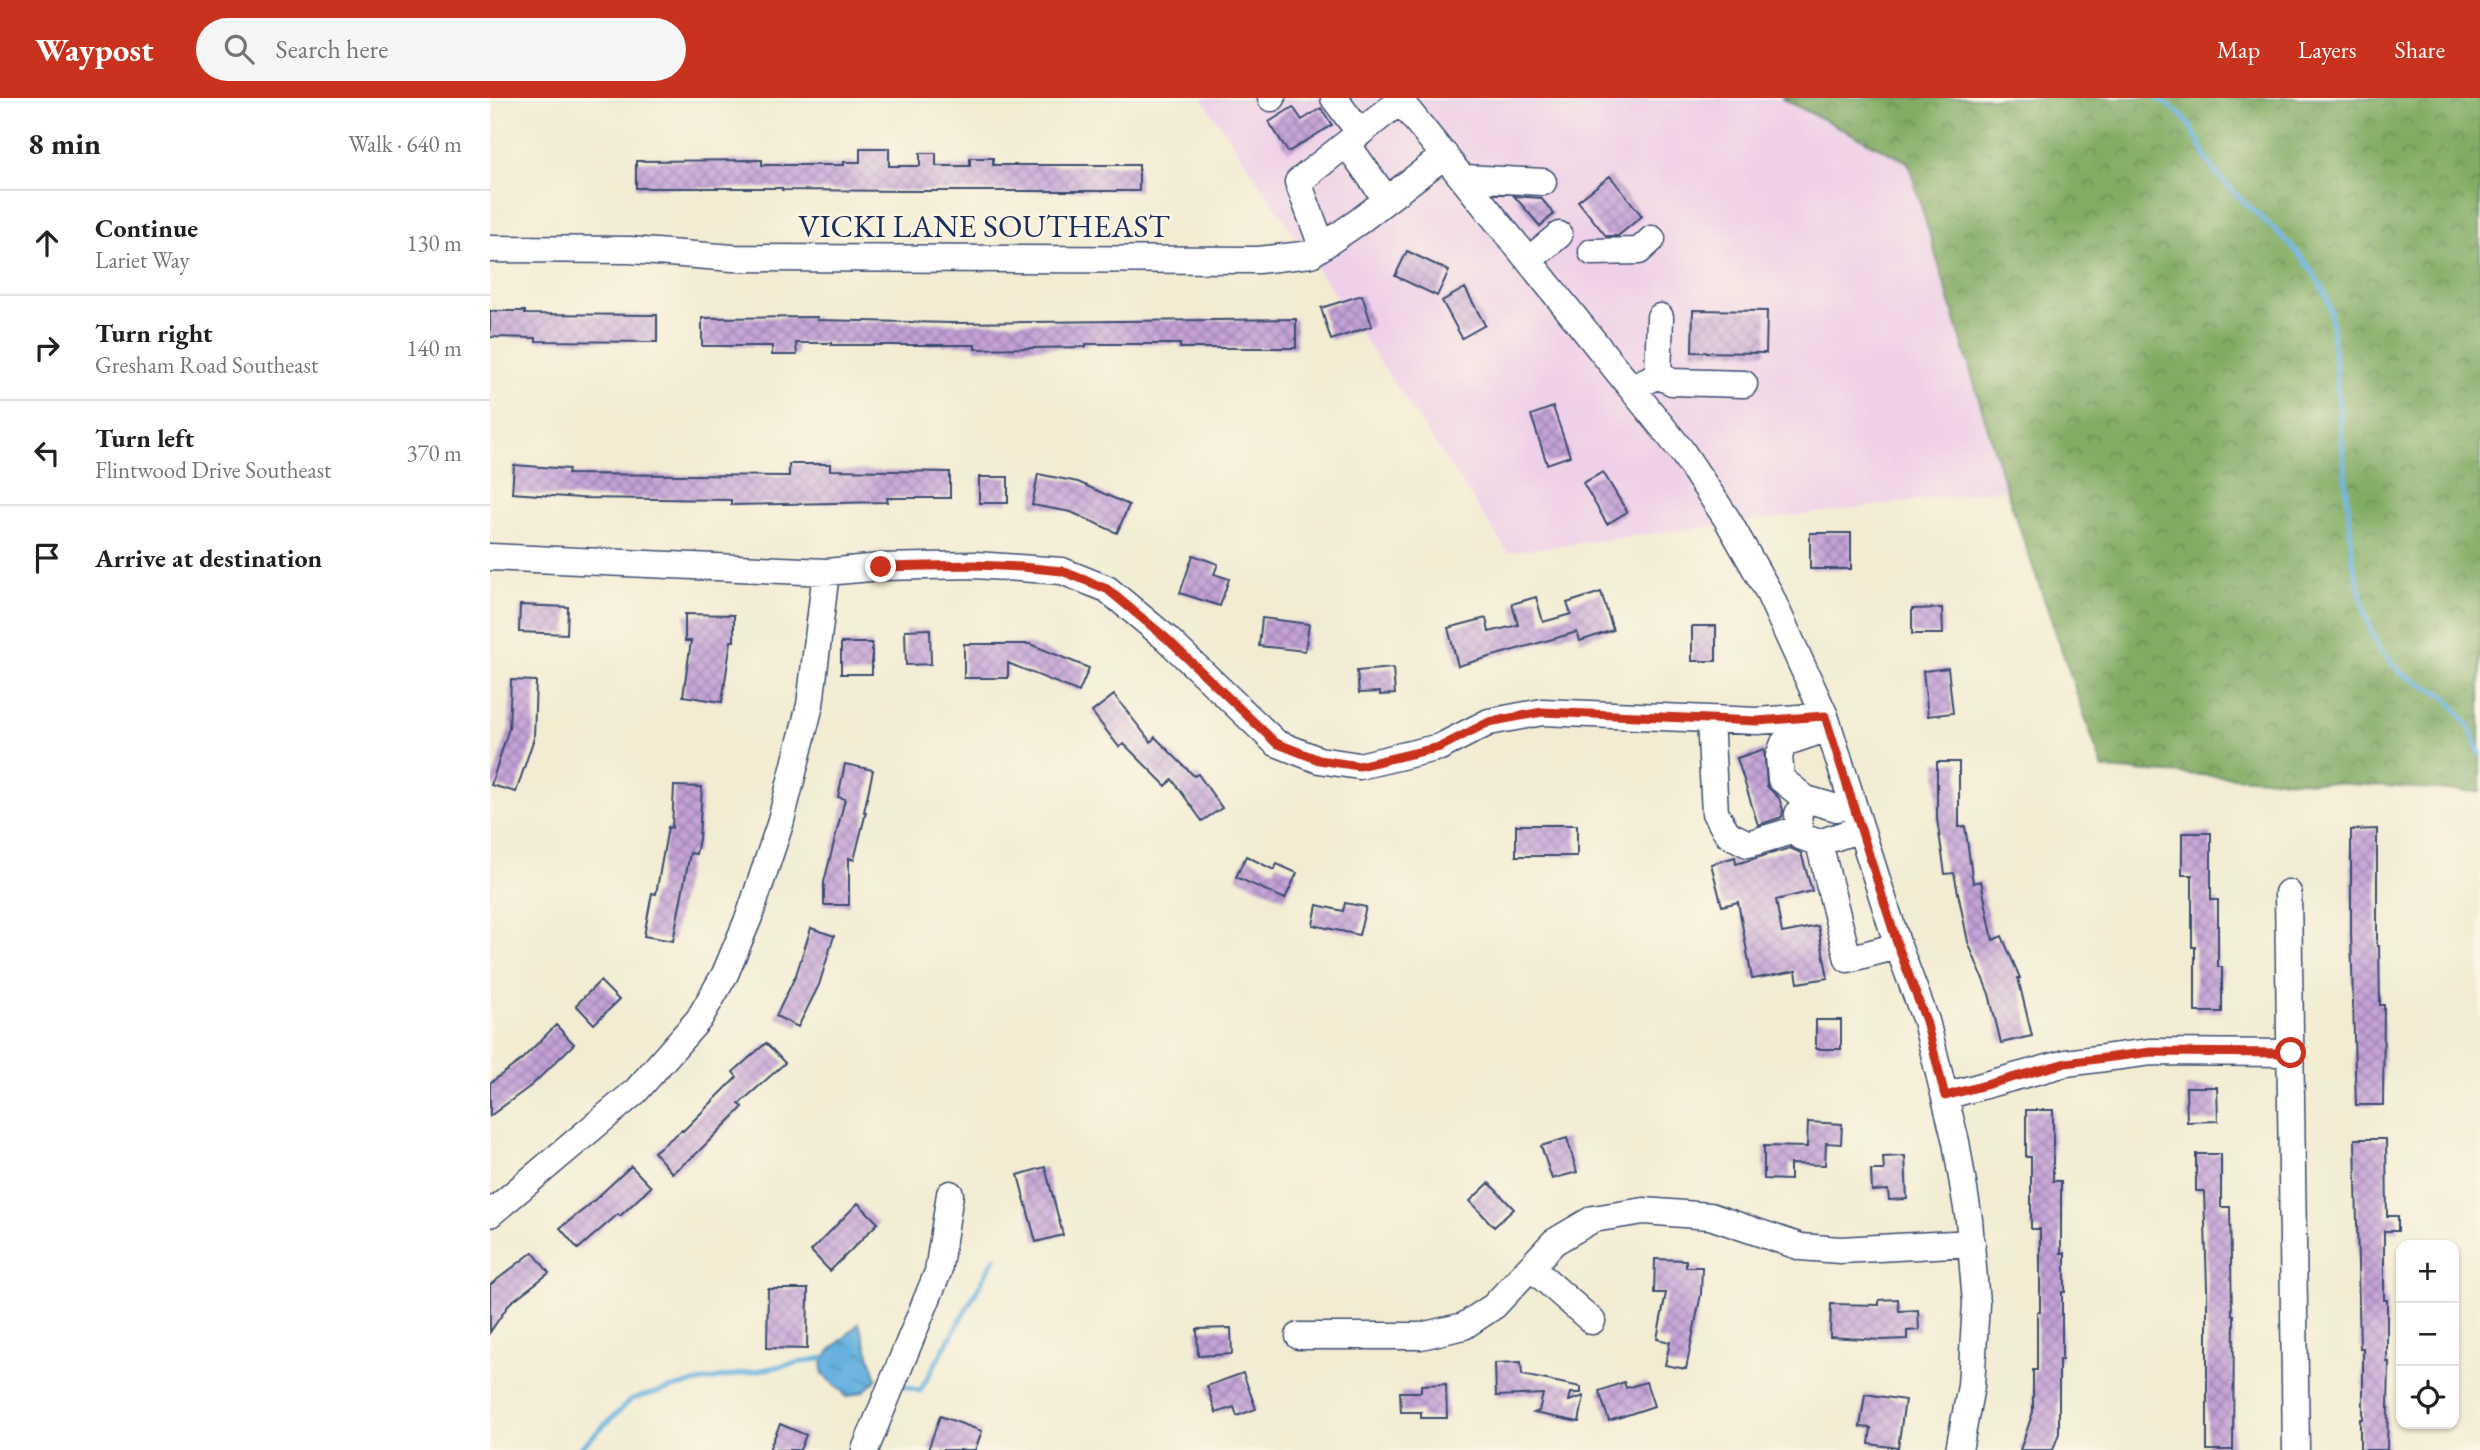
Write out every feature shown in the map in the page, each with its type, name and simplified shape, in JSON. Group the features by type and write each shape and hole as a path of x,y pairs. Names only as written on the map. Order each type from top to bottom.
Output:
{"street":[{"path":"1334,98 1387,199"},
{"path":"1322,246 1298,182 1399,99 1681,450 1727,519 1768,591 1827,722 1898,946 1926,1021 1956,1142 1972,1243 1976,1303 1974,1359 1959,1450"},
{"name":"VICKI LANE SOUTHEAST","path":"490,249 630,250 733,258 1258,260 1311,254 1445,155"},
{"path":"1464,178 1543,182"},
{"path":"1529,260 1559,235"},
{"path":"1592,252 1639,251 1652,239"},
{"path":"1658,375 1660,317"},
{"path":"1631,388 1658,375"},
{"path":"1658,375 1672,382 1744,384"},
{"path":"490,557 825,572 881,567 975,565 1062,571 1107,589 1166,638 1276,743 1319,760 1359,766 1440,747 1489,722 1542,712 1827,722"},
{"path":"490,1214 636,1091 699,1019 725,974 749,917 780,824 807,719 825,572"},
{"path":"1710,719 1714,813 1728,834 1748,844 1860,829"},
{"path":"1827,722 1784,743 1779,756 1781,779 1806,799 1836,808 1852,803"},
{"path":"1806,799 1798,814 1808,836 1848,959 1898,946"},
{"path":"2288,893 2296,1450"},
{"path":"1945,1096 2078,1061 2151,1052 2291,1053"},
{"path":"865,1450 938,1272 950,1194"},
{"path":"1300,1336 1422,1336 1464,1326 1494,1306 1555,1242 1593,1219 1644,1210 1710,1216 1801,1247 1840,1250 1972,1243"},
{"path":"1532,1268 1592,1321"}],"shaded area":[{"path":"1202,98 1781,98 1908,162 2006,489 1508,552"}],"green space":[{"path":"1781,98 2480,98 2480,792 2103,769 2006,489 1908,162"}],"water":[{"path":"859,1323 877,1379 864,1391 846,1397 823,1375 823,1362 828,1353"}],"building":[{"path":"1293,107 1302,120 1321,108 1332,125 1288,152 1269,122"},
{"path":"860,148 889,148 889,166 920,166 920,153 936,153 936,166 970,166 970,158 993,158 993,165 1139,165 1139,191 636,188 636,161 762,160 762,165 844,165 844,162 860,162"},
{"path":"1610,176 1642,216 1618,236 1606,236 1578,201"},
{"path":"1514,196 1541,198 1554,214 1540,226"},
{"path":"1407,251 1449,271 1437,296 1395,276"},
{"path":"1465,288 1485,325 1462,338 1442,301"},
{"path":"1362,295 1372,326 1331,340 1321,308"},
{"path":"1693,310 1767,311 1766,353 1692,352"},
{"path":"490,311 525,311 525,314 657,315 657,342 536,341 536,338 490,337"},
{"path":"817,317 817,320 953,323 1296,319 1296,348 1180,348 1180,344 1086,344 1086,347 975,349 975,345 796,343 797,355 772,355 772,346 702,346 702,318"},
{"path":"1553,407 1570,456 1547,464 1531,415"},
{"path":"789,464 830,464 830,470 950,472 950,498 731,505 731,500 580,498 512,493 514,465 569,469 568,474 789,476"},
{"path":"1603,472 1627,512 1607,524 1583,483"},
{"path":"1038,474 1078,482 1129,505 1117,533 1071,512 1032,505"},
{"path":"979,477 1008,477 1008,503 979,503"},
{"path":"1810,533 1851,533 1851,569 1810,569"},
{"path":"1193,555 1218,564 1214,574 1229,579 1220,606 1180,593"},
{"path":"1601,592 1613,630 1580,641 1577,632 1458,666 1448,628 1486,618 1489,632 1518,625 1512,604 1536,597 1543,622 1571,614 1567,603"},
{"path":"520,605 568,607 567,634 519,632"},
{"path":"1942,608 1943,634 1912,634 1912,609"},
{"path":"685,614 734,615 734,641 731,641 722,702 683,696 691,641 685,641"},
{"path":"1262,618 1309,624 1305,651 1259,646"},
{"path":"1692,626 1716,626 1716,661 1692,661"},
{"path":"930,629 931,664 906,665 905,630"},
{"path":"841,643 872,643 872,674 841,674"},
{"path":"964,644 1030,644 1089,668 1079,692 1008,663 1008,678 964,678"},
{"path":"1393,668 1395,694 1359,693 1357,671"},
{"path":"1948,668 1953,713 1928,716 1923,671"},
{"path":"511,680 536,681 534,738 516,792 491,785 509,728"},
{"path":"1114,695 1151,742 1155,737 1194,776 1198,774 1222,808 1202,821 1172,779 1166,786 1124,744 1119,747 1092,712"},
{"path":"1764,749 1767,786 1779,798 1783,810 1782,817 1758,825 1737,758"},
{"path":"1937,762 1959,762 1959,827 1965,826 1973,883 1981,881 1993,940 2002,936 2020,978 2032,1036 2001,1043 1989,994 1968,942 1954,873 1945,874 1937,819"},
{"path":"845,764 873,770 854,860 849,858 849,905 824,905 824,882 845,799 838,797"},
{"path":"674,786 702,787 699,839 696,854 690,853 673,941 644,936 652,893 656,894 668,827 672,828"},
{"path":"1516,825 1577,825 1577,856 1516,856"},
{"path":"2377,829 2377,946 2380,1005 2384,1005 2383,1105 2356,1105 2351,830"},
{"path":"2182,833 2211,833 2211,900 2218,900 2218,967 2222,967 2222,1012 2195,1012 2192,875 2182,875"},
{"path":"1790,848 1801,853 1812,891 1776,900 1782,933 1818,926 1828,978 1798,983 1796,971 1752,979 1738,902 1722,906 1711,864 1735,857 1736,864"},
{"path":"1246,856 1274,870 1277,864 1297,873 1285,899 1236,877"},
{"path":"1345,903 1366,907 1359,935 1313,925 1317,905 1343,911"},
{"path":"811,928 834,936 819,985 798,1027 776,1016 796,975"},
{"path":"600,981 619,1000 594,1024 576,1005"},
{"path":"1816,1020 1841,1020 1841,1049 1816,1049"},
{"path":"556,1025 574,1044 532,1085 490,1116 490,1083 520,1061"},
{"path":"766,1043 785,1063 739,1104 743,1107 695,1155 672,1173 654,1152 683,1131 737,1077 733,1072"},
{"path":"2186,1087 2217,1087 2218,1121 2187,1122"},
{"path":"2026,1110 2053,1110 2053,1181 2061,1181 2061,1253 2065,1253 2065,1292 2062,1292 2062,1360 2059,1360 2059,1433 2053,1450 2020,1450 2033,1412 2033,1370 2037,1370 2037,1312 2040,1312 2040,1229 2031,1229 2031,1157 2026,1157"},
{"path":"1808,1122 1842,1124 1841,1144 1826,1143 1825,1165 1790,1164 1790,1180 1764,1179 1764,1146 1807,1147"},
{"path":"1567,1138 1577,1172 1552,1179 1541,1146"},
{"path":"2355,1139 2386,1139 2387,1216 2398,1216 2398,1231 2384,1231 2384,1300 2387,1300 2389,1362 2387,1450 2360,1450 2363,1348 2360,1348"},
{"path":"2196,1154 2221,1154 2221,1207 2230,1207 2234,1315 2233,1450 2207,1450 2204,1191 2196,1191"},
{"path":"1905,1156 1907,1199 1889,1200 1888,1190 1872,1191 1871,1170 1884,1170 1883,1157"},
{"path":"631,1166 651,1187 578,1249 560,1228"},
{"path":"1045,1167 1063,1235 1036,1242 1018,1175"},
{"path":"1489,1183 1514,1209 1494,1227 1470,1201"},
{"path":"858,1203 878,1223 830,1271 811,1251"},
{"path":"533,1252 549,1273 510,1303 490,1332 490,1285"},
{"path":"1655,1259 1686,1260 1686,1267 1702,1267 1701,1294 1686,1369 1665,1365 1670,1342 1657,1339 1666,1293 1654,1293"},
{"path":"768,1289 808,1289 807,1349 767,1348"},
{"path":"1898,1299 1899,1311 1918,1310 1919,1330 1907,1331 1907,1339 1830,1337 1831,1304 1879,1305 1879,1300"},
{"path":"1231,1328 1232,1354 1198,1356 1197,1329"},
{"path":"1521,1362 1522,1375 1581,1387 1581,1393 1571,1393 1569,1401 1584,1396 1579,1422 1534,1413 1539,1411 1543,1394 1496,1396 1495,1363"},
{"path":"1243,1373 1256,1409 1237,1416 1234,1407 1216,1413 1207,1386"},
{"path":"1624,1382 1626,1388 1646,1382 1654,1406 1609,1421 1599,1391"},
{"path":"1446,1384 1447,1418 1421,1418 1421,1412 1401,1412 1400,1392 1421,1392 1421,1385"},
{"path":"1865,1394 1905,1400 1898,1448 1869,1444 1871,1428 1860,1427"},
{"path":"940,1416 982,1431 975,1450 928,1450"},
{"path":"780,1424 806,1435 800,1450 769,1450"}],"waterway":[{"path":"2157,98 2183,117 2216,173 2295,250 2321,286 2330,307 2353,561 2367,621 2378,648 2402,674 2447,697 2470,728 2480,754"},
{"path":"901,1385 920,1391 995,1258"},
{"path":"578,1450 632,1399 688,1384 823,1358"}],"route":[{"path":"881,567 1022,567 1062,571 1107,589 1166,638 1276,743 1319,760 1359,766 1440,747 1489,722 1542,712 1757,721 1825,716 1898,946 1926,1021 1945,1096 2066,1063 2151,1052 2291,1053"}]}
